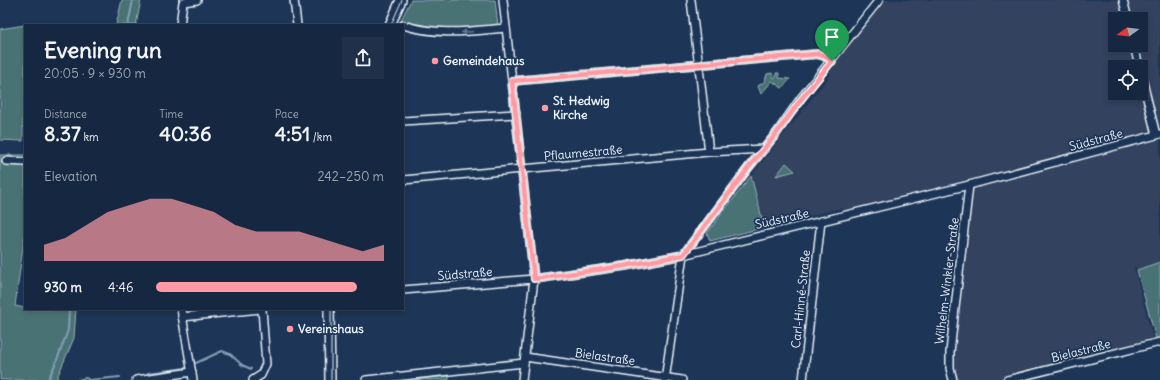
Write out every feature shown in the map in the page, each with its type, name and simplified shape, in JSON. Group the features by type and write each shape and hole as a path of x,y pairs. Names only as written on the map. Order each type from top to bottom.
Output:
{"street":[{"path":"180,24 182,2 197,0"},
{"path":"294,0 297,24"},
{"path":"390,23 401,0"},
{"path":"503,0 534,279 522,380"},
{"path":"691,0 709,152"},
{"path":"665,379 683,255 731,190 878,0"},
{"path":"1123,0 1126,12"},
{"path":"404,26 440,33 506,28"},
{"path":"512,81 817,54 832,61"},
{"path":"1148,99 1158,135"},
{"path":"404,121 516,114"},
{"name":"Südstraße","path":"404,290 534,279 624,266 683,255 969,185 1158,135"},
{"name":"Pflaumestraße","path":"404,180 709,152 764,149"},
{"path":"6,162 24,162"},
{"name":"Wilhelm-Winkler-Straße","path":"953,380 950,368 950,352 969,185"},
{"name":"Carl-Hinné-Straße","path":"803,380 821,221"},
{"path":"193,380 182,313 241,310"},
{"path":"253,380 261,375 266,364 261,310"},
{"path":"329,310 330,380"},
{"name":"Bielastraße","path":"1007,380 1160,342"},
{"name":"Bielastraße","path":"366,380 524,360 682,380"},
{"path":"136,380 192,372"}],"shaded area":[{"path":"875,0 1160,0 1160,262 1137,270 1136,267 1134,267 1155,347 1028,380 949,380 944,360 964,191 843,221 841,208 764,228 751,176 831,74 825,69"}],"green space":[{"path":"122,0 141,0 136,24 116,24"},
{"path":"411,0 495,0 498,25 449,28 426,26 401,20"},
{"path":"24,25 23,141 0,140 0,29"},
{"path":"772,73 773,77 776,77 776,73 779,73 779,78 790,79 782,88 772,81 761,94 758,86 765,81 767,74"},
{"path":"0,155 24,155 24,239 15,306 24,308 24,310 76,310 74,338 56,380 0,380"},
{"path":"786,163 795,171 776,176"},
{"path":"751,176 764,226 762,228 710,241 707,233"},
{"path":"1160,262 1160,338 1156,339 1137,270"},
{"path":"449,376 449,380 409,380"}],"waterway":[{"path":"128,24 133,0"},
{"path":"48,380 68,330 69,310"},
{"path":"196,363 222,351 230,354 242,365 251,369"},
{"path":"148,373 185,368"},
{"path":"90,380 120,377"},
{"path":"78,380 86,378 89,380"}],"tram line":[{"path":"391,24 402,0"},
{"path":"331,310 331,380"}],"place":[{"name":"Gemeindehaus","path":"435,61"},
{"name":"St. Hedwig Kirche","path":"545,108"},
{"name":"Vereinshaus","path":"290,329"}],"route":[{"path":"817,54 832,61 704,225 683,255 624,266 534,279 512,81 817,54"}]}
